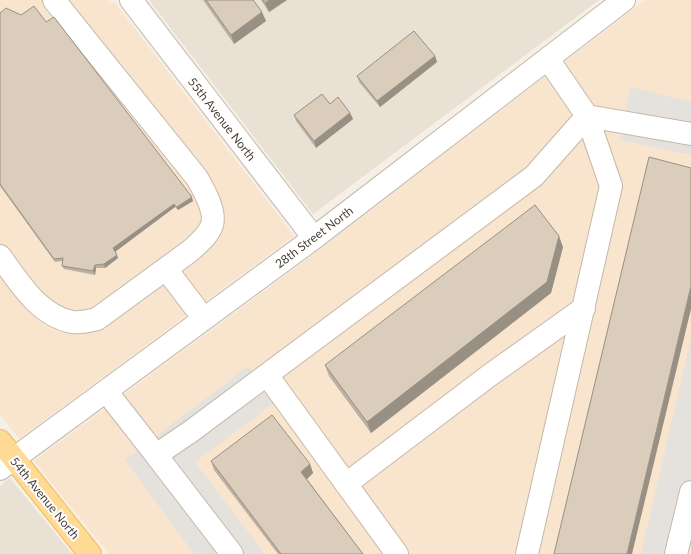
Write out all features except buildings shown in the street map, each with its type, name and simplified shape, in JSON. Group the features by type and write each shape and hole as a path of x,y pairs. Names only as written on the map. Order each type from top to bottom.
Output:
{"main road":[{"name":"54th Avenue North","path":"0,441 7,464 90,554"}],"street":[{"path":"0,256 25,290 44,310 57,318 73,322 84,322 96,319 166,269 203,240 212,225 212,211 197,178 54,0"},
{"name":"55th Avenue North","path":"131,0 314,238"},
{"name":"28th Street North","path":"7,464 314,238 624,0"},
{"path":"528,554 611,186 587,116 548,59"},
{"path":"587,116 691,134"},
{"path":"156,455 190,432 534,176 587,116"},
{"path":"166,269 204,319"},
{"path":"346,484 490,375 584,308"},
{"path":"267,375 397,554"},
{"path":"106,391 232,554"},
{"path":"676,554 691,492"}],"shaded area":[{"path":"0,0 108,0 108,3 115,3 294,236 19,439 0,414"},
{"path":"149,0 599,0 313,214"},
{"path":"645,0 691,0 691,554 109,554 34,461 310,257"},
{"path":"630,87 691,102 691,155 620,140"},
{"path":"691,338 691,524 684,554 641,554"},
{"path":"248,366 275,402 195,462 265,554 194,554 125,460"},
{"path":"10,478 72,554 0,554 0,486"}]}
